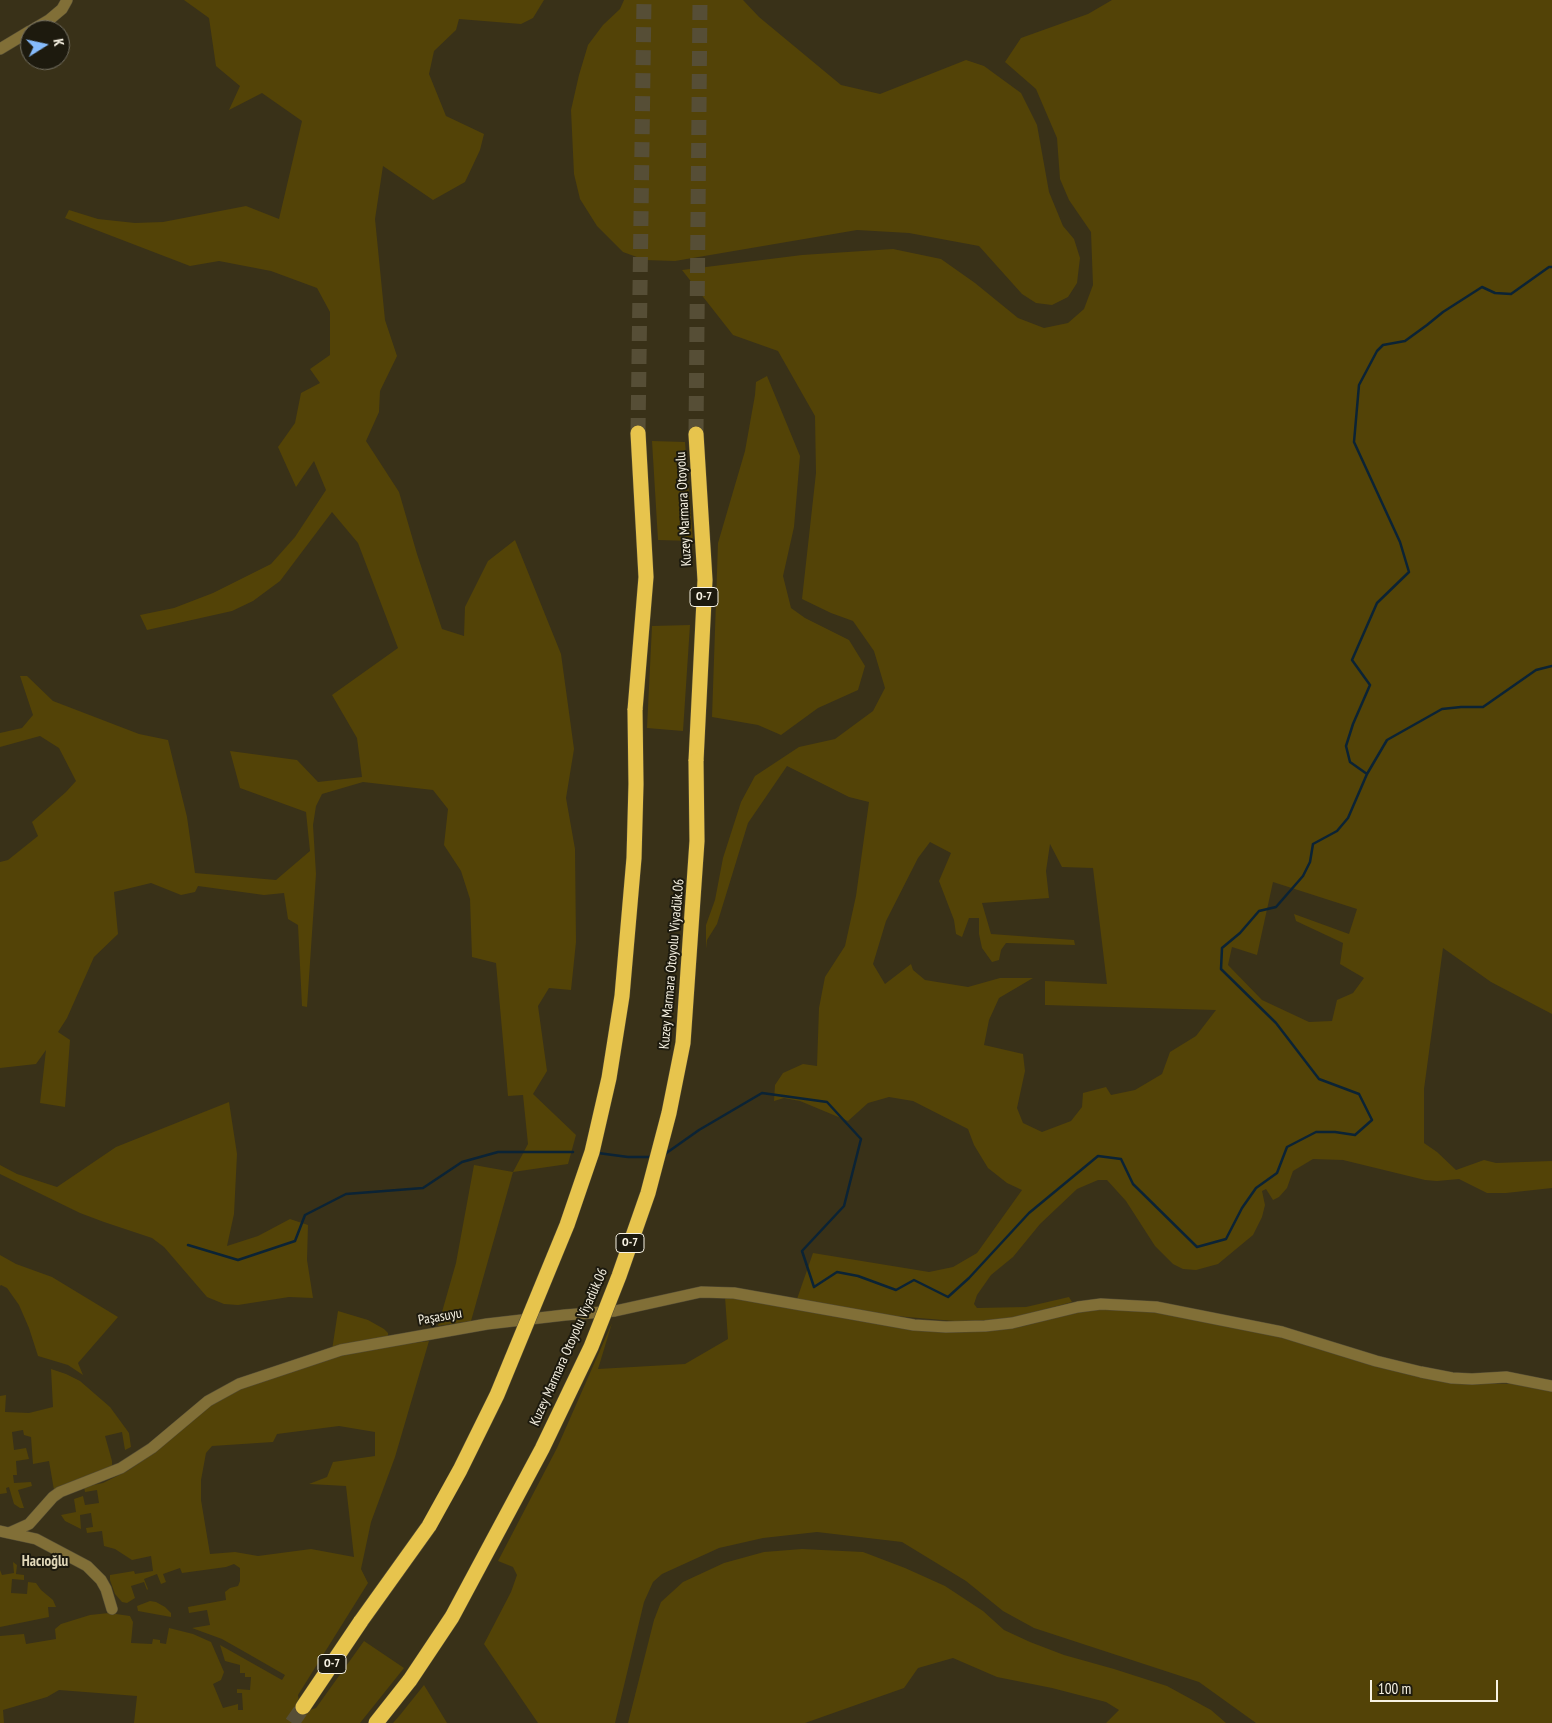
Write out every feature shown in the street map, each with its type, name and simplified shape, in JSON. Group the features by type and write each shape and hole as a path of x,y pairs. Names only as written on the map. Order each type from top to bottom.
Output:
{"highway":[{"name":"O-7","path":"303,1707 361,1621 429,1526 460,1470 497,1395 567,1225 592,1152 609,1078 622,986 634,858 636,710 646,577 638,433"},
{"name":"Kuzey Marmara Otoyolu","path":"696,434 705,580 696,761"},
{"name":"Kuzey Marmara Otoyolu Viyadük.06","path":"376,1723 410,1680 452,1617 542,1449 590,1347 619,1276 648,1193 669,1113 683,1043 697,841 696,761"}],"street":[{"path":"50,20 62,9 67,0"},
{"path":"0,49 20,37"},
{"name":"Paşasuyu","path":"5,1532 29,1524 60,1492 121,1468 152,1448 208,1401 239,1384 342,1350 487,1324 564,1315 615,1312 689,1294 708,1292 734,1293 914,1324 946,1327 1012,1323 1078,1307 1101,1304 1156,1307 1282,1332 1376,1361 1421,1372 1452,1378 1506,1377 1552,1386"},
{"path":"5,1532 36,1539 87,1566 101,1580 112,1609"}],"shaded area":[{"path":"184,0 544,0 533,18 521,24 459,19 456,30 434,51 429,74 446,116 484,134 480,150 465,182 433,200 383,166 375,219 385,320 397,356 380,391 379,412 366,441 399,492 442,629 464,636 465,607 488,561 515,540 561,654 574,749 566,798 575,849 576,942 571,990 549,988 538,1006 547,1071 533,1094 576,1135 568,1164 513,1172 528,1144 523,1095 508,1096 496,963 472,957 470,899 461,871 444,845 448,809 433,790 363,782 322,794 316,806 313,825 316,874 307,1007 302,1006 298,925 288,919 284,893 264,895 198,886 195,892 181,895 151,883 114,892 118,934 94,957 67,1018 58,1032 70,1040 65,1107 40,1103 46,1050 36,1064 0,1068 0,862 8,860 38,836 32,822 76,781 59,748 40,736 0,747 0,733 22,728 33,715 20,676 27,676 53,701 139,734 168,740 187,817 195,873 276,880 310,851 306,812 240,788 230,751 297,760 318,782 362,777 357,738 332,695 398,648 358,543 332,512 280,581 253,601 232,611 147,630 140,615 174,608 213,593 271,564 295,537 326,490 314,461 296,487 278,447 295,423 301,393 320,383 310,369 330,355 330,312 317,288 271,271 219,261 190,266 65,218 69,210 98,219 135,223 163,222 246,206 279,219 302,121 262,93 229,110 240,86 216,66 209,18"},
{"path":"624,0 743,0 759,17 841,85 880,94 966,60 984,66 1021,93 1037,125 1049,192 1063,226 1074,239 1080,258 1077,283 1068,297 1052,305 1036,303 1022,294 979,246 909,233 857,230 675,261 645,260 623,252 597,226 580,199 574,174 571,110 588,45 603,25 620,9"},
{"path":"1112,0 1552,0 1552,1014 1491,982 1443,948 1424,1089 1424,1143 1437,1152 1456,1170 1484,1160 1496,1163 1552,1161 1552,1188 1487,1193 1459,1179 1425,1180 1343,1160 1313,1159 1293,1171 1287,1188 1279,1197 1273,1200 1266,1189 1262,1191 1265,1205 1262,1217 1253,1235 1218,1264 1196,1270 1183,1269 1173,1264 1155,1246 1126,1201 1107,1180 1098,1180 1077,1189 1040,1224 1013,1257 991,1275 977,1295 974,1304 977,1308 1026,1307 1069,1297 1072,1302 996,1321 966,1322 884,1315 797,1299 813,1253 929,1272 953,1267 977,1253 1022,1190 1007,1183 988,1168 974,1145 968,1129 913,1101 889,1097 868,1103 848,1121 800,1101 784,1098 774,1101 775,1085 783,1073 803,1064 817,1066 819,1008 825,977 845,946 856,896 869,802 849,797 787,766 748,823 717,924 707,940 706,949 706,925 715,900 723,858 741,802 755,776 799,747 835,739 873,711 885,688 874,651 853,621 802,599 816,473 815,416 778,351 733,335 682,270 802,255 893,249 941,259 975,283 1018,318 1044,328 1068,323 1084,309 1093,285 1091,232 1069,200 1060,179 1057,138 1036,89 1005,62 1021,38 1088,14","holes":["930,842 951,853 939,881 954,920 956,934 962,937 969,918 979,918 979,934 982,948 992,962 999,960 1001,950 1006,943 1075,945 1074,940 991,934 982,903 1049,898 1046,871 1050,844 1062,867 1093,868 1107,984 1045,981 1045,1005 1216,1010 1196,1036 1170,1052 1162,1074 1135,1090 1111,1095 1106,1087 1083,1093 1082,1107 1071,1121 1042,1132 1023,1123 1017,1108 1025,1071 1023,1054 984,1045 989,1020 999,998 1033,978 1000,978 968,987 925,980 913,970 911,964 885,984 873,964 886,921 918,858","1273,882 1357,909 1349,934 1294,914 1296,921 1343,943 1340,964 1364,978 1353,993 1337,1000 1332,1021 1309,1022 1262,1000 1228,965 1232,947 1257,955"]},
{"path":"767,376 800,456 794,527 783,576 791,608 805,618 849,640 865,666 858,690 818,708 781,735 758,725 712,717 718,543 745,451 756,382"},
{"path":"652,441 685,442 693,541 658,540"},
{"path":"690,625 683,731 647,728 652,626"},
{"path":"229,1102 237,1154 234,1214 227,1246 258,1236 290,1219 308,1225 307,1260 313,1298 289,1297 238,1305 224,1304 207,1297 164,1247 152,1238 80,1213 0,1174 0,1165 17,1174 57,1187 116,1147"},
{"path":"474,1165 513,1172 471,1321 438,1326 456,1263"},
{"path":"0,1255 16,1264 52,1277 118,1317 78,1363 83,1375 68,1365 38,1356 19,1305 7,1288 0,1286"},
{"path":"725,1297 849,1318 1004,1329 1100,1308 1156,1312 1250,1329 1472,1383 1513,1384 1552,1391 1552,1723 1256,1723 1199,1682 1034,1628 1003,1611 966,1581 902,1542 817,1532 763,1538 719,1548 662,1574 653,1582 644,1602 615,1723 538,1723 484,1644 511,1592 517,1575 513,1567 498,1561 557,1448 612,1323 598,1369 685,1364 728,1339"},
{"path":"338,1311 368,1320 384,1329 388,1333 388,1337 332,1350"},
{"path":"429,1341 395,1457 371,1522 361,1569 368,1583 298,1695 299,1702 310,1710 316,1708 364,1641 404,1668 360,1723 134,1723 137,1696 59,1690 47,1697 3,1710 4,1723 0,1723 0,1636 24,1634 26,1644 56,1639 55,1629 61,1624 90,1615 109,1613 130,1616 133,1622 131,1643 152,1644 153,1639 160,1640 160,1643 166,1644 169,1628 193,1634 211,1642 224,1672 221,1680 213,1684 223,1708 238,1704 238,1710 243,1710 242,1693 237,1693 237,1689 250,1690 251,1677 245,1677 245,1673 240,1673 240,1665 225,1661 220,1645 282,1680 285,1675 222,1639 192,1628 210,1625 207,1610 189,1613 188,1607 226,1600 225,1592 230,1588 238,1586 240,1568 234,1564 226,1567 182,1573 180,1568 163,1574 166,1582 161,1584 157,1574 144,1579 147,1590 144,1582 131,1586 135,1598 127,1603 122,1602 115,1594 110,1575 134,1571 135,1574 153,1571 151,1556 132,1560 115,1549 104,1546 102,1531 87,1533 86,1528 93,1527 91,1513 80,1515 81,1529 65,1521 61,1515 76,1512 74,1499 83,1496 85,1505 99,1503 97,1490 85,1492 84,1487 103,1483 129,1470 155,1452 205,1409 234,1391 333,1358 373,1348","holes":["339,1426 375,1432 375,1456 333,1462 327,1477 309,1484 346,1486 354,1557 311,1549 258,1556 235,1552 210,1554 201,1500 201,1480 206,1453 212,1446 273,1442 277,1434"]},
{"path":"51,1369 80,1381 110,1407 129,1433 131,1447 125,1450 122,1432 105,1436 112,1467 54,1490 49,1461 33,1464 31,1437 24,1435 23,1430 12,1432 14,1450 26,1448 29,1459 16,1461 17,1475 13,1475 14,1483 31,1482 32,1486 18,1490 24,1508 20,1508 14,1504 9,1487 6,1488 7,1493 0,1494 0,1396 6,1395 5,1412 29,1413 53,1407"},
{"path":"802,1549 863,1552 905,1568 945,1586 983,1611 1004,1630 1064,1655 1167,1686 1211,1710 1226,1723 1106,1723 1119,1710 1106,1702 1052,1688 997,1677 953,1658 918,1668 904,1688 805,1723 628,1723 654,1620 661,1602 683,1582 724,1563 764,1552"},
{"path":"13,1562 17,1565 16,1574 24,1575 24,1580 12,1579 11,1593 27,1594 28,1582 36,1583 53,1600 56,1607 48,1607 49,1617 0,1627 0,1570 2,1575 14,1573"},
{"path":"150,1601 165,1607 171,1613 171,1617 138,1611 137,1606"},
{"path":"424,1685 447,1723 393,1723 400,1715"}],"waterway":[{"path":"1367,774 1350,762 1346,746 1353,724 1370,685 1352,660 1377,603 1409,572 1400,542 1354,442 1359,385 1377,351 1383,345 1405,341 1443,312 1482,287 1495,293 1511,294 1549,267 1552,267"},
{"path":"665,1154 699,1130 762,1093 827,1102 861,1139 844,1206 802,1251 814,1287 837,1272 858,1276 896,1290 914,1280 948,1297 969,1278 1029,1213 1098,1156 1121,1159 1133,1184 1197,1247 1226,1239 1242,1208 1256,1188 1277,1173 1287,1147 1316,1132 1355,1135 1372,1120 1359,1094 1319,1079 1276,1023 1221,969 1222,948 1240,933 1259,911 1276,907 1303,876 1310,862 1313,844 1337,831 1348,818 1367,774 1387,740 1442,709 1483,707 1536,670 1552,666"},
{"path":"188,1245 238,1260 295,1241 305,1215 346,1194 423,1188 462,1162 498,1152 573,1152"},
{"path":"598,1153 628,1157 653,1157"}],"tunnel":[{"path":"638,433 644,0"},
{"path":"696,434 700,0"},
{"path":"292,1723 303,1707"}],"district":[{"name":"Hacıoğlu","path":"45,1562"}]}
